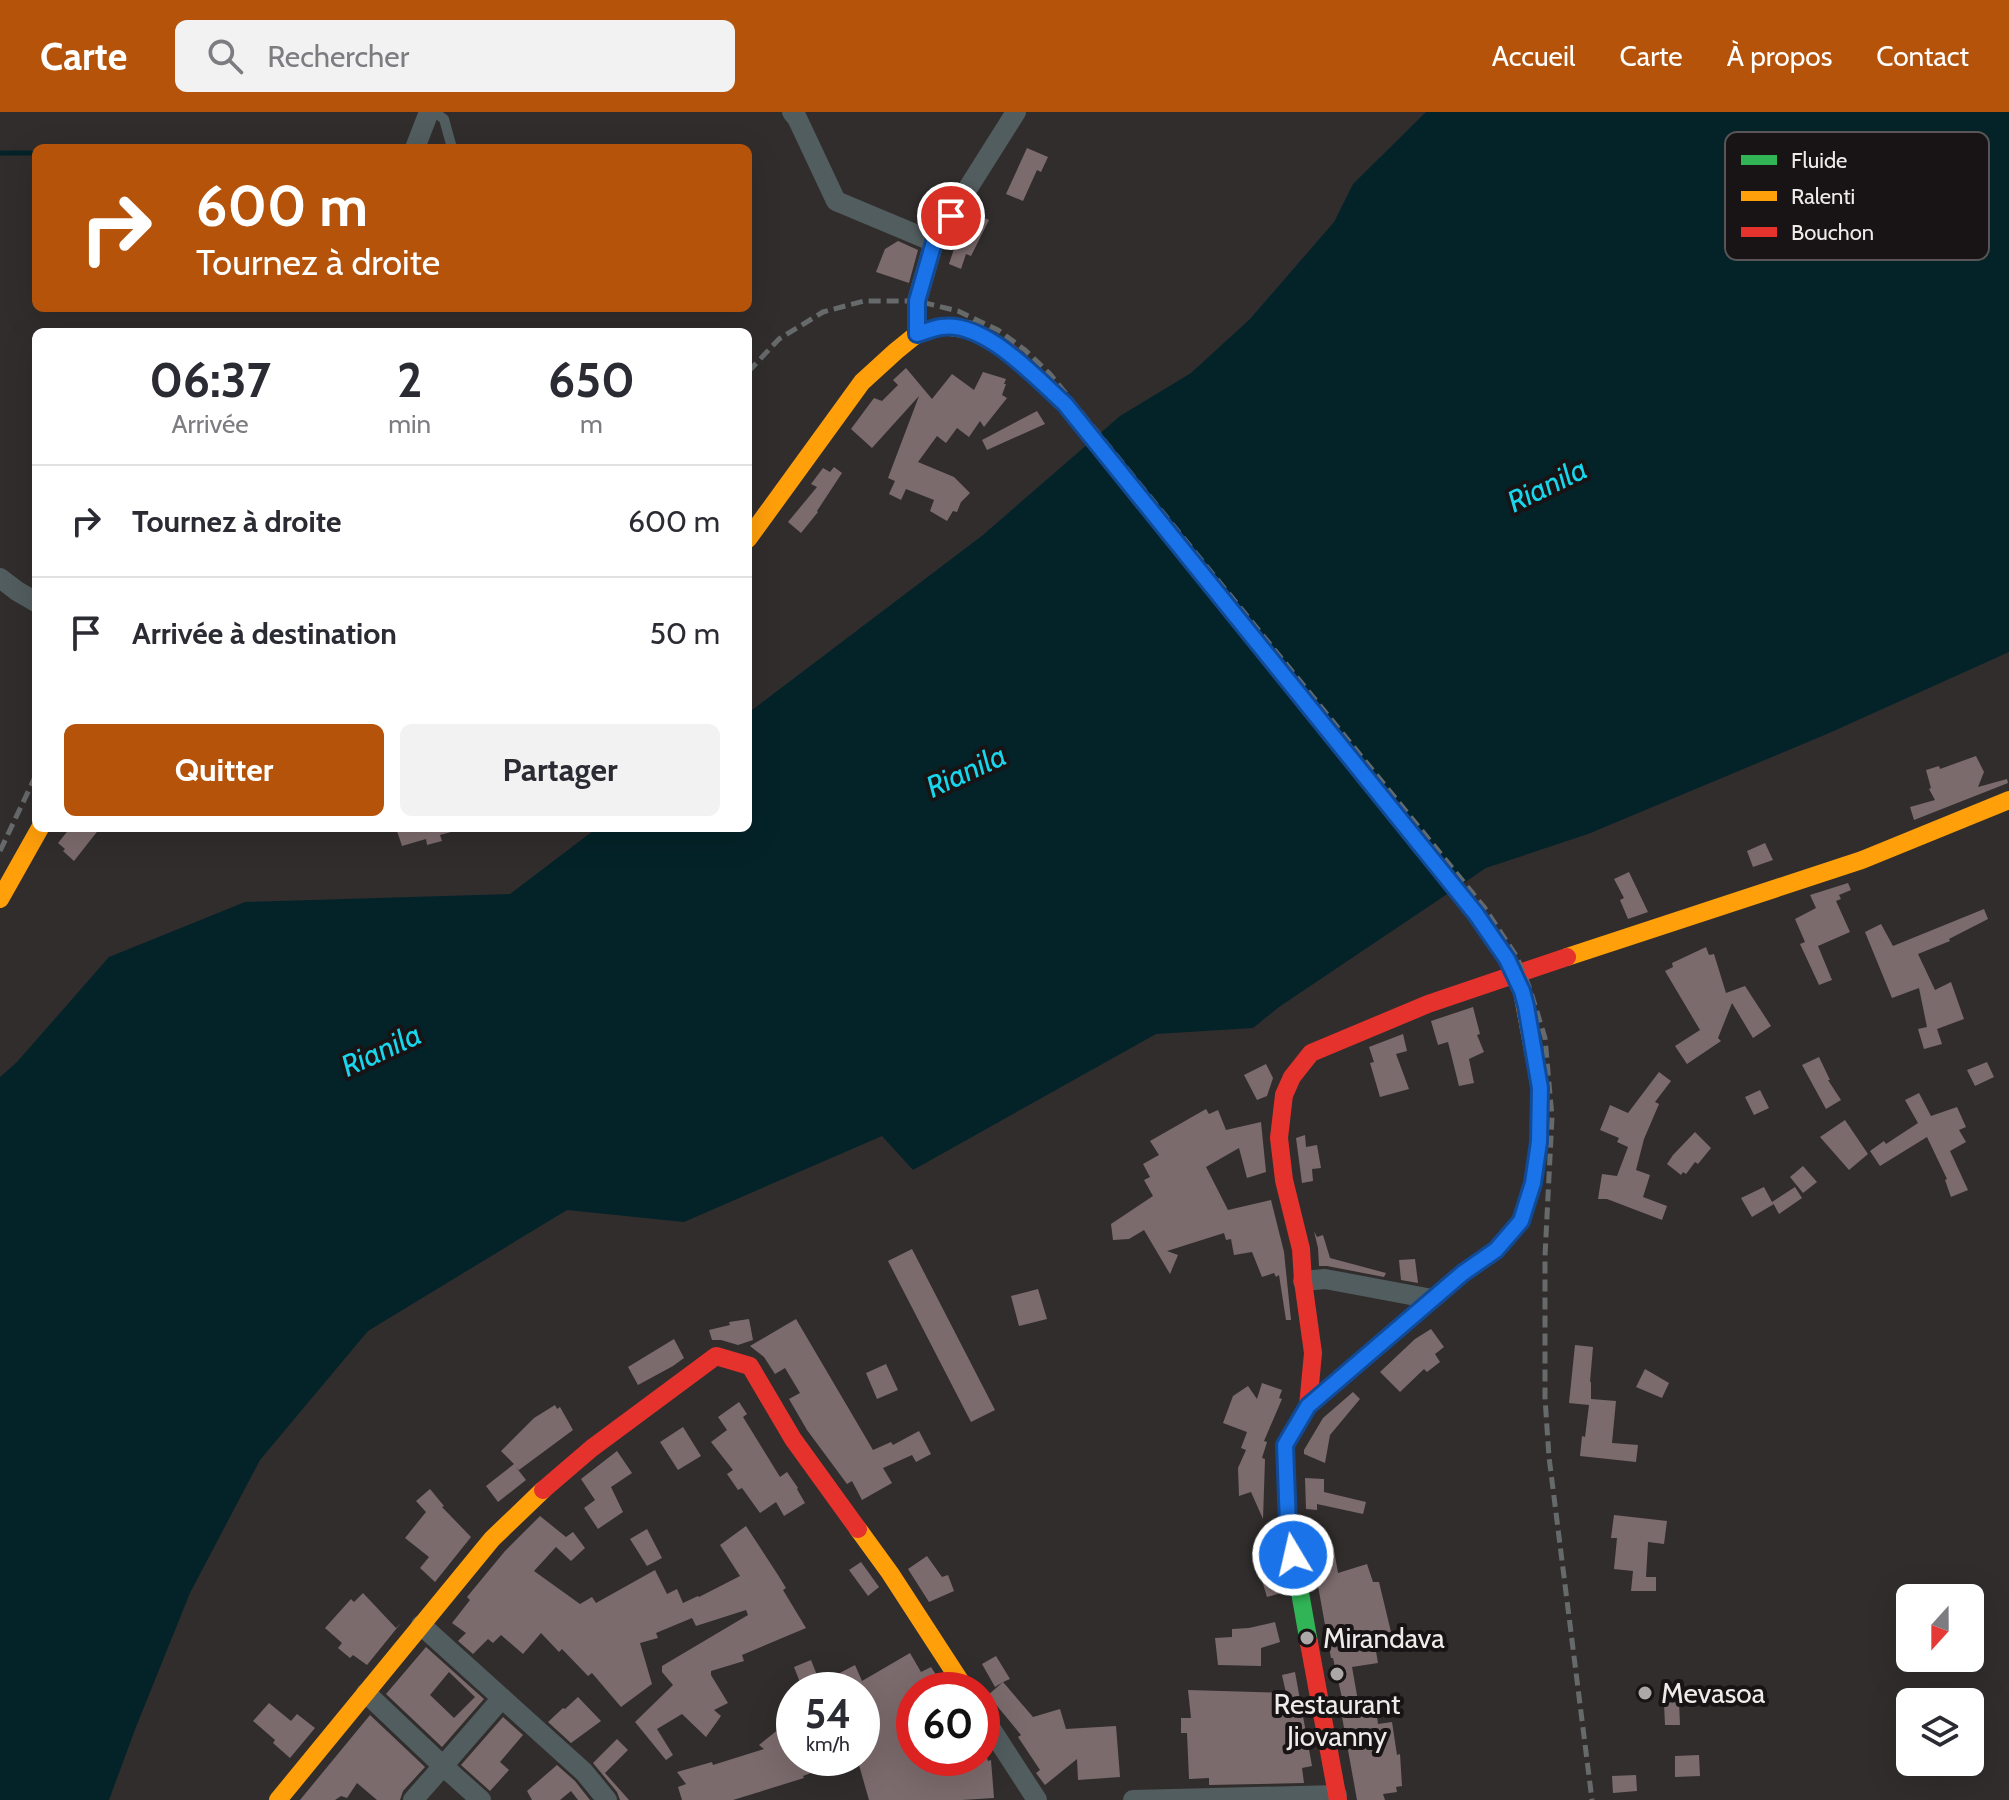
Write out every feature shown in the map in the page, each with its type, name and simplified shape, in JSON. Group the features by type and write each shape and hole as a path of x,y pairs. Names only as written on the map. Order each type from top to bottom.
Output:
{"main road":[{"path":"752,533 862,382 917,334 943,326 972,330 1009,352 1065,404 1476,914 1507,959 1522,991 1540,1088 1539,1142 1533,1183 1521,1221 1496,1250 1463,1273 1308,1406 1285,1445 1288,1525 1338,1797"},
{"path":"1308,1406 1313,1353 1301,1249 1284,1180 1279,1138 1284,1095 1292,1077 1311,1053 1428,1004 1862,860 2009,800"},
{"path":"0,899 38,832"},
{"path":"278,1800 492,1539 592,1448 716,1356 750,1366 793,1439 890,1573 954,1672"}],"street":[{"path":"417,144 432,112"},
{"path":"792,112 836,201 934,242"},
{"path":"917,334 917,301 934,242 1016,112"},
{"path":"0,578 32,600"},
{"path":"1303,1281 1325,1279 1432,1299"},
{"path":"421,1625 584,1772 607,1800"},
{"path":"366,1693 481,1800"},
{"path":"413,1800 502,1698"},
{"path":"1000,1743 1037,1800"},
{"path":"1133,1800 1338,1797"}],"lane":[{"path":"432,112 444,119 451,144"}],"water":[{"name":"Rianila","path":"1426,112 2009,112 2009,652 1827,734 1588,834 1486,868 1279,1007 1253,1028 1156,1034 913,1170 882,1136 684,1222 567,1210 368,1331 260,1460 190,1593 109,1800 0,1800 0,1077 17,1062 109,957 245,902 510,894 592,832 752,832 752,710 983,535 1120,416 1191,373 1250,319 1334,222 1353,184"}],"building":[{"path":"1027,148 1048,157 1041,172 1037,170 1023,201 1006,194"},
{"path":"973,213 989,220 971,256 966,254 961,269 949,264 962,225 966,227"},
{"path":"898,241 918,250 909,283 876,272 885,249"},
{"path":"906,368 932,399 952,374 974,390 983,372 1006,379 1002,395 1007,398 984,427 980,421 969,437 957,428 946,443 937,436 918,462 954,477 970,493 947,521 930,511 934,500 906,489 901,500 889,494 895,481 888,478 919,396 872,448 851,429 874,398 882,401 898,385 893,380"},
{"path":"1037,411 1045,424 987,450 982,440"},
{"path":"834,467 842,473 801,533 788,522 817,487 811,484 823,468 830,472"},
{"path":"1976,756 1984,772 1978,787 2007,779 2008,783 1914,820 1910,807 1935,800 1929,789 1926,770 1939,766 1940,769"},
{"path":"67,832 97,832 74,861 58,843"},
{"path":"397,832 451,832 440,835 442,841 427,845 426,839 402,846"},
{"path":"1765,843 1773,860 1753,867 1747,851"},
{"path":"1629,872 1648,912 1628,919 1620,900 1624,898 1614,879"},
{"path":"1848,883 1851,890 1839,895 1841,899 1836,901 1850,932 1818,946 1832,980 1819,985 1800,944 1805,942 1795,919 1816,908 1810,895"},
{"path":"1984,909 1988,919 1950,941 1918,954 1935,990 1951,982 1964,1019 1937,1029 1942,1044 1924,1049 1918,1029 1927,1027 1919,988 1892,998 1865,932 1881,924 1893,946"},
{"path":"1706,947 1709,955 1714,954 1726,993 1745,986 1771,1026 1753,1038 1732,1003 1718,1038 1721,1041 1687,1064 1675,1046 1700,1030 1665,971 1673,967 1672,963"},
{"path":"1473,1007 1480,1034 1477,1035 1484,1052 1469,1059 1474,1083 1459,1086 1448,1042 1438,1045 1431,1021"},
{"path":"1403,1034 1407,1051 1396,1054 1409,1089 1380,1097 1370,1063 1374,1062 1369,1047"},
{"path":"1819,1057 1828,1080 1841,1100 1826,1109 1802,1065"},
{"path":"1987,1062 1994,1077 1975,1086 1967,1070"},
{"path":"1266,1064 1273,1078 1267,1096 1257,1100 1244,1075"},
{"path":"1659,1072 1671,1081 1655,1102 1659,1104 1644,1139 1636,1170 1650,1175 1643,1197 1667,1206 1662,1220 1607,1199 1598,1199 1602,1174 1617,1176 1628,1147 1617,1142 1619,1138 1600,1130 1610,1105 1628,1113"},
{"path":"1760,1090 1769,1108 1754,1115 1745,1097"},
{"path":"1919,1093 1931,1116 1957,1107 1966,1127 1959,1130 1966,1142 1950,1151 1968,1190 1951,1197 1947,1179 1927,1137 1880,1166 1870,1151 1918,1123 1905,1100"},
{"path":"1206,1109 1209,1114 1218,1110 1226,1130 1261,1122 1266,1172 1247,1178 1239,1148 1206,1167 1228,1210 1271,1200 1284,1252 1291,1320 1286,1320 1279,1275 1276,1277 1274,1273 1262,1277 1252,1252 1234,1255 1231,1239 1226,1240 1224,1233 1167,1251 1178,1255 1170,1274 1144,1230 1129,1239 1113,1240 1111,1224 1153,1196 1144,1180 1150,1177 1143,1164 1159,1155 1150,1141"},
{"path":"1845,1120 1868,1154 1849,1170 1820,1137"},
{"path":"1695,1132 1711,1148 1698,1164 1695,1162 1686,1174 1683,1172 1681,1175 1667,1164"},
{"path":"1305,1135 1306,1147 1317,1145 1321,1168 1312,1169 1313,1181 1302,1183 1296,1138"},
{"path":"1803,1166 1817,1182 1803,1193 1790,1177"},
{"path":"1764,1187 1772,1202 1795,1187 1802,1198 1779,1214 1774,1204 1752,1217 1741,1198"},
{"path":"1314,1231 1317,1237 1323,1235 1330,1258 1386,1273 1384,1277 1319,1266"},
{"path":"912,1249 995,1410 971,1422 888,1261"},
{"path":"1415,1259 1418,1283 1401,1280 1399,1260"},
{"path":"1038,1289 1047,1319 1019,1326 1011,1296"},
{"path":"749,1319 753,1340 738,1345 712,1340 709,1330 730,1325 729,1322"},
{"path":"796,1319 873,1450 891,1442 893,1445 919,1431 931,1454 916,1462 912,1455 883,1468 892,1483 862,1500 852,1481 847,1484 807,1430 789,1399 800,1393 785,1368 775,1374 764,1357 750,1346"},
{"path":"1431,1329 1444,1347 1435,1354 1440,1362 1427,1372 1424,1369 1400,1392 1380,1372 1415,1339"},
{"path":"674,1339 684,1358 638,1385 628,1367"},
{"path":"1575,1345 1593,1347 1591,1399 1616,1401 1612,1443 1638,1445 1636,1462 1580,1456 1589,1405 1569,1403"},
{"path":"886,1364 898,1390 877,1399 866,1373"},
{"path":"1645,1369 1669,1383 1662,1398 1636,1387"},
{"path":"1262,1383 1282,1390 1279,1398 1282,1399 1264,1441 1267,1442 1262,1458 1265,1459 1263,1519 1251,1492 1239,1496 1238,1468 1246,1450 1241,1448 1247,1432 1223,1423 1233,1396 1248,1386 1257,1399"},
{"path":"1353,1392 1360,1399 1330,1435 1325,1463 1304,1454 1323,1418"},
{"path":"739,1402 747,1414 743,1417 780,1477 787,1472 805,1503 784,1516 776,1502 760,1513 742,1488 738,1490 727,1474 733,1470 711,1442 727,1430 718,1417"},
{"path":"555,1405 557,1409 560,1407 573,1430 519,1470 516,1467 526,1480 498,1502 486,1486 514,1464 501,1451 534,1418"},
{"path":"683,1427 701,1456 678,1470 660,1442"},
{"path":"617,1451 632,1473 611,1487 623,1512 598,1529 584,1508 595,1500 581,1479"},
{"path":"1305,1478 1324,1479 1324,1492 1366,1502 1363,1514 1317,1504 1317,1510 1306,1509"},
{"path":"430,1489 442,1507 471,1537 435,1582 420,1568 429,1557 405,1538 426,1512 416,1501"},
{"path":"1614,1515 1667,1521 1664,1544 1648,1542 1646,1577 1656,1577 1656,1591 1631,1591 1633,1571 1614,1569 1617,1538 1611,1538"},
{"path":"540,1516 566,1537 573,1532 585,1548 571,1561 556,1547 534,1571 580,1604 592,1597 596,1603 655,1570 667,1594 677,1589 683,1603 699,1597 740,1576 720,1545 746,1526 786,1588 783,1590 806,1628 742,1655 744,1661 711,1671 728,1703 714,1710 721,1716 706,1737 682,1714 657,1729 673,1755 666,1760 635,1722 673,1685 662,1672 662,1666 748,1615 746,1610 696,1626 692,1618 656,1633 658,1638 640,1643 652,1684 621,1707 592,1673 588,1676 541,1633 523,1654 501,1635 493,1643 488,1639 473,1654 458,1641 466,1633 452,1623 470,1600 467,1597 505,1551"},
{"path":"647,1529 662,1558 647,1566 630,1539"},
{"path":"1333,1544 1338,1573 1367,1564 1373,1582 1379,1582 1391,1632 1373,1634 1378,1663 1352,1667 1358,1701 1375,1701 1378,1724 1392,1722 1397,1755 1400,1754 1402,1786 1396,1787 1397,1792 1383,1794 1385,1800 1357,1800 1341,1711 1345,1711 1331,1658 1311,1547"},
{"path":"927,1556 942,1577 948,1575 954,1591 929,1602 908,1569"},
{"path":"861,1562 879,1587 868,1596 849,1570"},
{"path":"1276,1570 1281,1593 1267,1597 1260,1574"},
{"path":"363,1593 396,1628 401,1623 367,1665 353,1655 350,1658 338,1648 342,1643 325,1628 351,1599 354,1602"},
{"path":"1275,1622 1280,1642 1261,1648 1261,1666 1218,1665 1215,1638 1232,1637 1232,1629"},
{"path":"426,1647 484,1699 442,1747 386,1694","holes":["449,1672 475,1697 454,1718 430,1695"]},
{"path":"910,1653 921,1672 896,1672 896,1776 992,1776 994,1798 869,1800 862,1776 880,1776 880,1672 877,1672"},
{"path":"996,1656 1010,1679 1000,1684 1000,1672 987,1672 982,1664"},
{"path":"811,1660 816,1672 796,1672 794,1667"},
{"path":"855,1665 858,1672 842,1672"},
{"path":"1295,1672 1312,1766 1302,1768 1304,1783 1209,1785 1209,1778 1189,1779 1187,1733 1181,1733 1181,1718 1191,1718 1188,1690 1286,1693 1282,1675"},
{"path":"1003,1682 1033,1717 1060,1709 1066,1729 1116,1726 1120,1777 1078,1780 1077,1759 1045,1785 1036,1773 1040,1770 1018,1737 1021,1735 1000,1710 1000,1685"},
{"path":"578,1697 601,1721 571,1743 548,1722"},
{"path":"1679,1702 1680,1725 1665,1725 1664,1703"},
{"path":"269,1703 291,1721 297,1714 315,1728 290,1758 253,1721"},
{"path":"370,1715 425,1767 403,1791 400,1800 377,1800 357,1783 347,1798 300,1800"},
{"path":"503,1717 523,1735 500,1762 509,1770 490,1791 461,1765"},
{"path":"776,1731 776,1776 804,1778 733,1800 682,1800 678,1787 686,1784 677,1772 712,1762 713,1765 764,1749 759,1745"},
{"path":"617,1739 628,1750 605,1773 629,1800 620,1800 593,1763"},
{"path":"1699,1755 1700,1776 1675,1777 1675,1756"},
{"path":"557,1765 590,1800 578,1800 571,1791 560,1800 532,1800 527,1791"},
{"path":"1636,1775 1637,1791 1613,1793 1612,1776"}],"waterway":[{"path":"0,153 31,153"}],"railway":[{"path":"752,368 779,339 823,312 864,301 917,301 958,311 998,330 1025,350 1050,374 1484,907 1517,957 1545,1038 1552,1117 1545,1256 1545,1398 1549,1457 1592,1800"},
{"path":"0,851 32,783"}],"traffic: fast":[{"path":"1309,1643 1288,1525 1285,1445 1308,1406 1463,1273 1496,1250 1521,1221 1533,1183 1539,1125"}],"traffic: slow":[{"path":"752,533 862,382 896,351 917,334 943,326 972,330 985,338"},
{"path":"1274,663 1476,914 1507,959 1522,991 1540,1088 1539,1125"},
{"path":"1567,957 1862,860 2009,800"},
{"path":"0,899 38,832"},
{"path":"278,1800 492,1539 543,1490"},
{"path":"858,1529 954,1672"}],"traffic: jam":[{"path":"985,338 1009,352 1065,404 1274,663"},
{"path":"1308,1406 1313,1353 1301,1249 1284,1180 1279,1138 1284,1095 1292,1077 1311,1053 1428,1004 1567,957"},
{"path":"543,1490 592,1448 716,1356 750,1366 793,1439 858,1529"},
{"path":"1309,1643 1338,1800"}],"place":[{"name":"Mirandava","path":"1307,1638"},
{"name":"Restaurant Jiovanny","path":"1337,1674"},
{"name":"Mevasoa","path":"1645,1693"}],"route":[{"path":"951,216 934,242 917,301 917,334 943,326 972,330 1009,352 1065,404 1476,914 1507,959 1522,991 1540,1088 1539,1142 1533,1183 1521,1221 1496,1250 1463,1273 1308,1406 1285,1445 1288,1525 1293,1555"}]}
